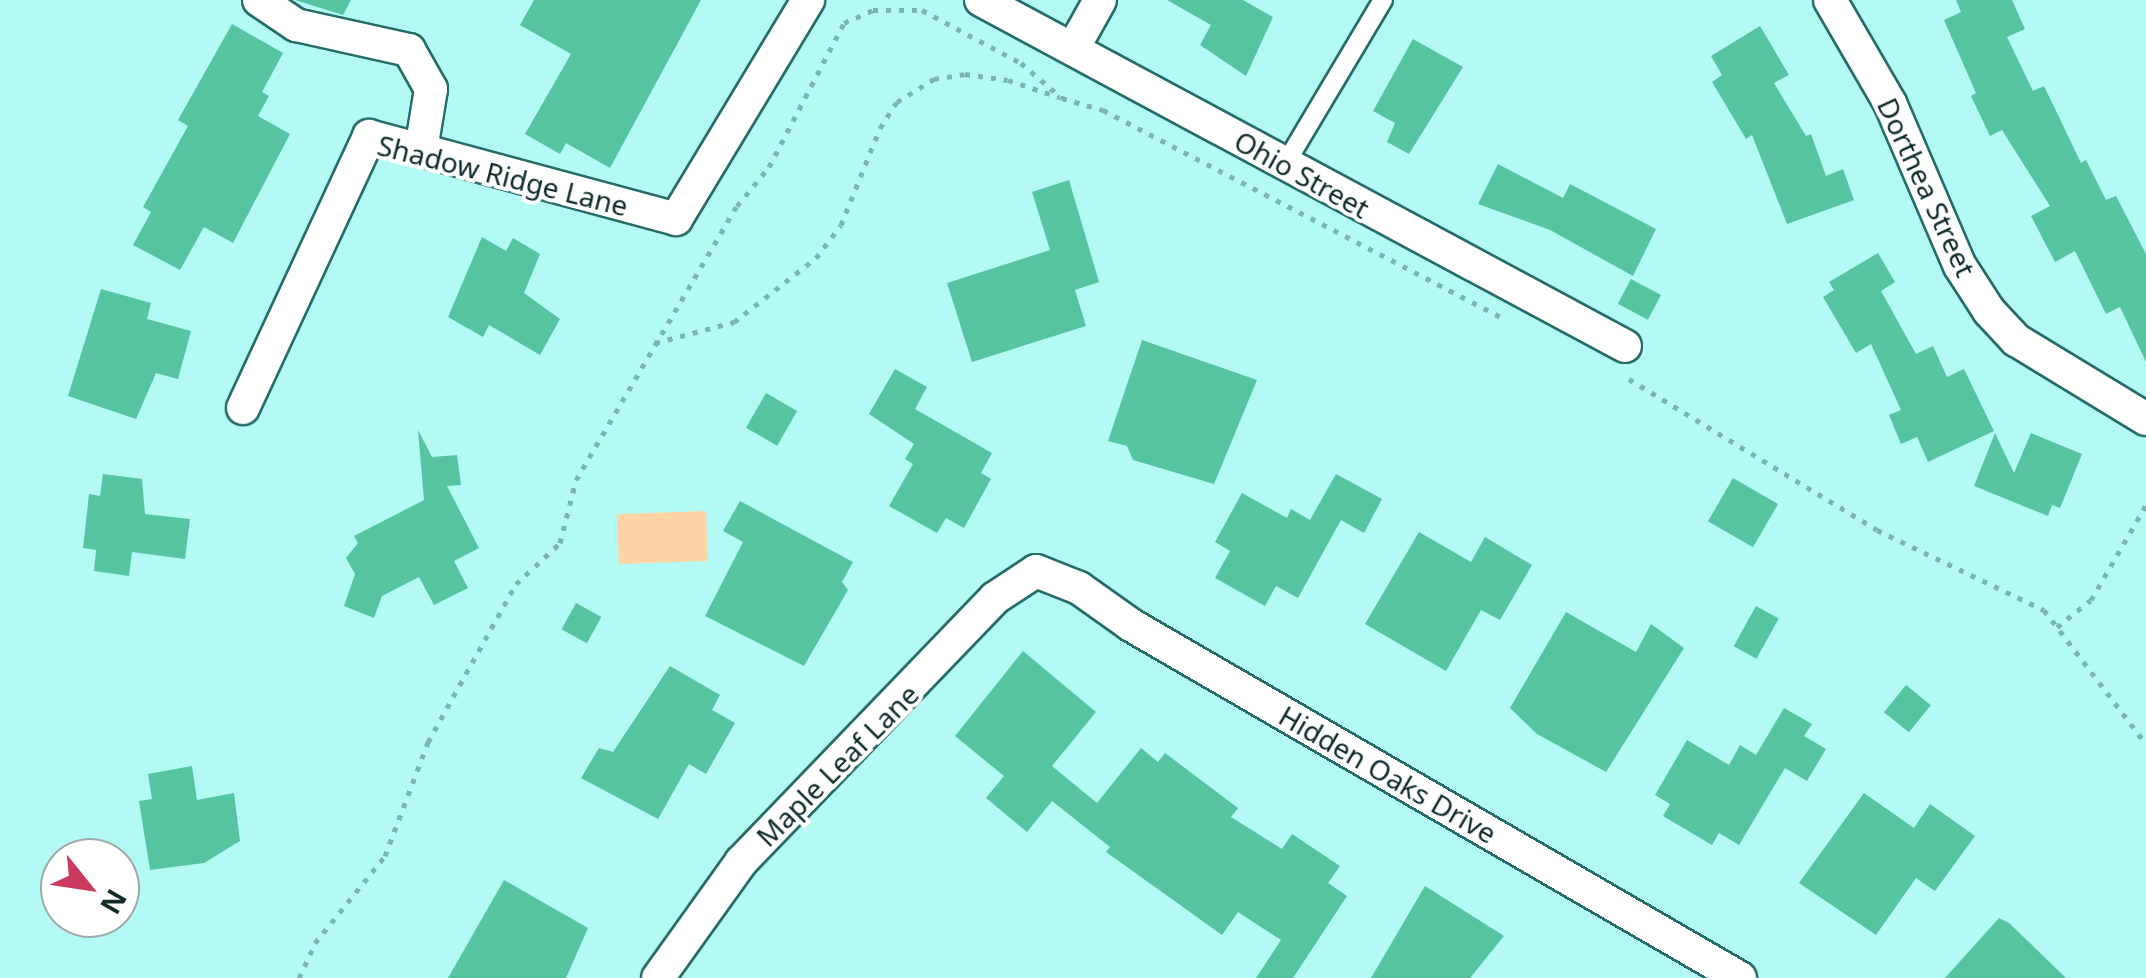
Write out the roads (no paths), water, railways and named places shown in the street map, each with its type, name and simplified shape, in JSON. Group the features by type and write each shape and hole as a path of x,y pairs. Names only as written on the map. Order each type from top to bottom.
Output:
{"street":[{"path":"260,0 296,24 409,50 432,90 420,150"},
{"name":"Shadow Ridge Lane","path":"243,408 370,136 676,219 808,0"},
{"name":"Ohio Street","path":"982,0 1075,45 1623,360"},
{"path":"1075,45 1100,0"},
{"name":"Dorthea Street","path":"1830,0 1890,103 1960,266 1988,311 2016,340 2146,419"},
{"name":"Maple Leaf Lane","path":"658,978 741,862 996,598 1036,570"},
{"name":"Hidden Oaks Drive","path":"1036,570 1079,588 1131,625 1740,978"}],"lane":[{"path":"1284,166 1383,0"}]}
